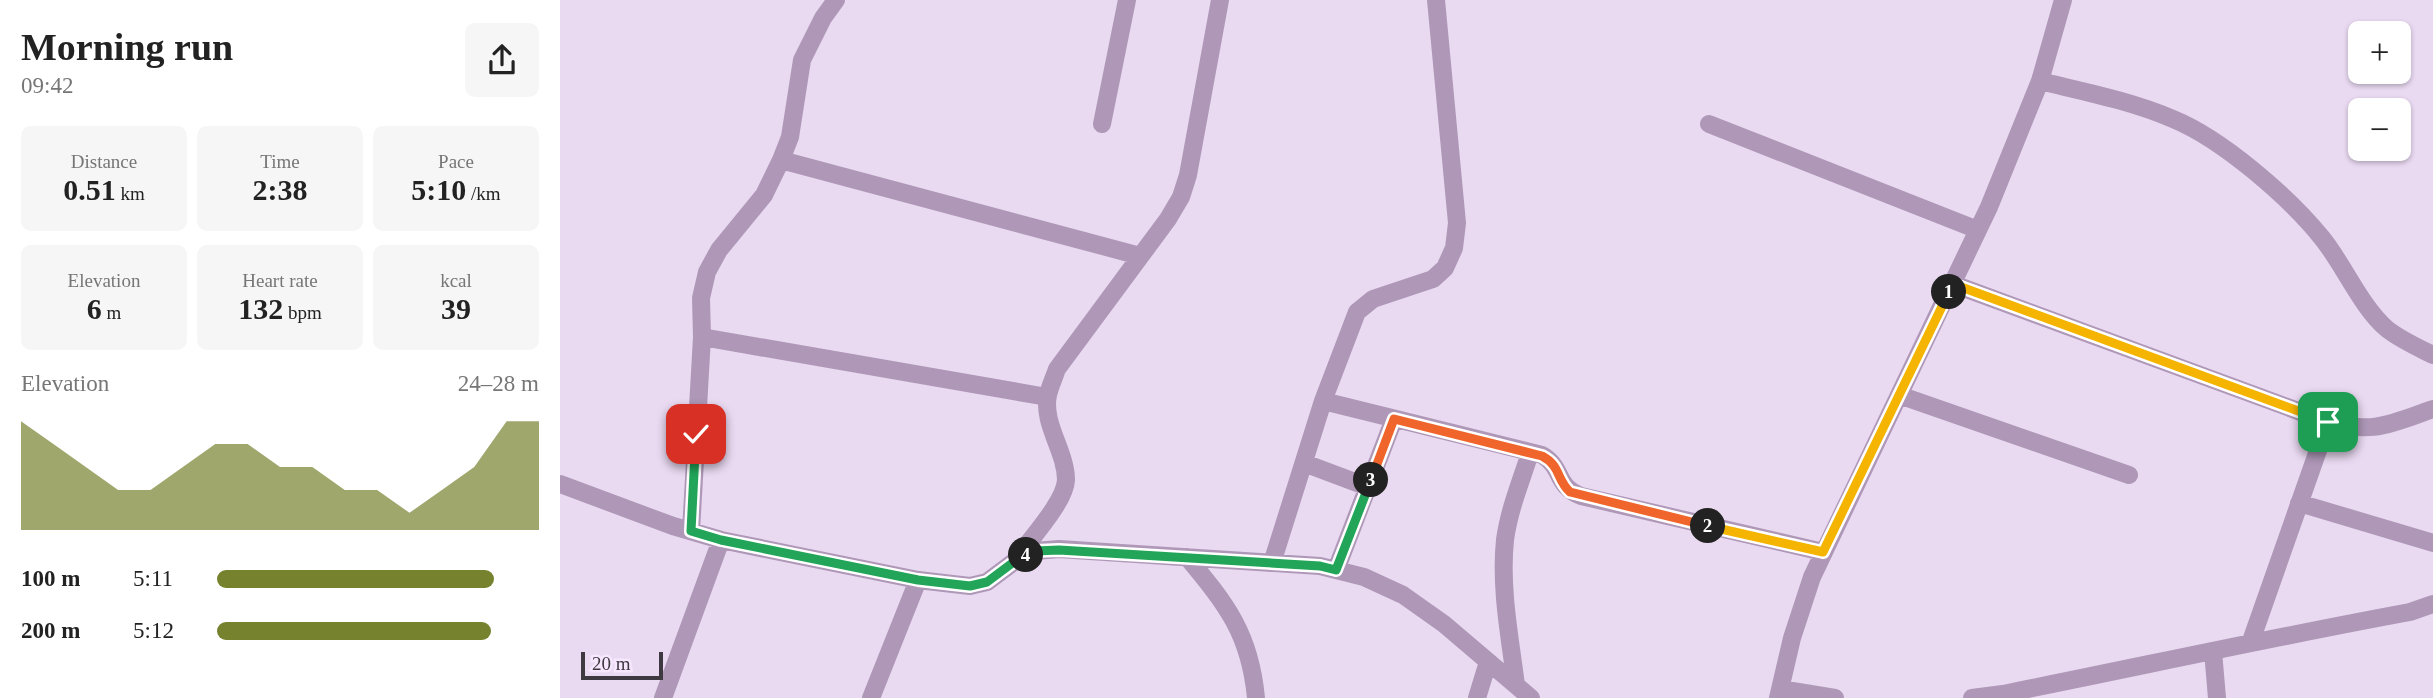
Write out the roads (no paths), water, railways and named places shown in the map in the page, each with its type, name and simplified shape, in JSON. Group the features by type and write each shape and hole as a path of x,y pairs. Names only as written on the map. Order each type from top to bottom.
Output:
{"street":[{"path":"691,531 702,337 701,298 707,272 719,250 764,195 782,160 790,137 802,60 823,18 836,0"},
{"path":"1102,124 1127,0"},
{"path":"1015,561 1060,498 1066,481 1063,461 1050,425 1047,397 1056,369 1168,219 1181,197 1188,175 1220,0"},
{"path":"1272,563 1323,401 1357,312 1373,299 1433,279 1445,268 1454,248 1457,223 1436,0"},
{"path":"1836,698 1779,694 1792,638 1823,552 1978,230 2040,81 2063,0"},
{"path":"2040,81 2134,104 2175,119 2208,138 2294,207 2334,253 2385,328 2433,355"},
{"path":"1709,124 1978,230"},
{"path":"782,160 1140,256"},
{"path":"1953,284 2350,428 2374,429 2433,409"},
{"path":"702,337 1047,397"},
{"path":"1899,395 2129,475"},
{"path":"1323,401 1530,453 1552,461 1562,485 1581,496 1823,552"},
{"path":"1336,570 1394,419"},
{"path":"2251,641 2328,422"},
{"path":"1516,685 1505,596 1505,540 1510,514 1530,453"},
{"path":"1304,463 1368,487"},
{"path":"560,484 721,540 918,580 970,586 987,582 1015,561 1035,551 1059,550 1320,566 1364,577 1403,595 1444,624 1531,698"},
{"path":"2299,503 2433,543"},
{"path":"663,698 721,540"},
{"path":"1187,557 1218,594 1237,623 1251,660 1256,698"},
{"path":"872,698 918,580"},
{"path":"1972,698 2003,694 2251,641 2410,612 2433,604"},
{"path":"2213,650 2217,698"},
{"path":"1477,698 1488,662"}]}
